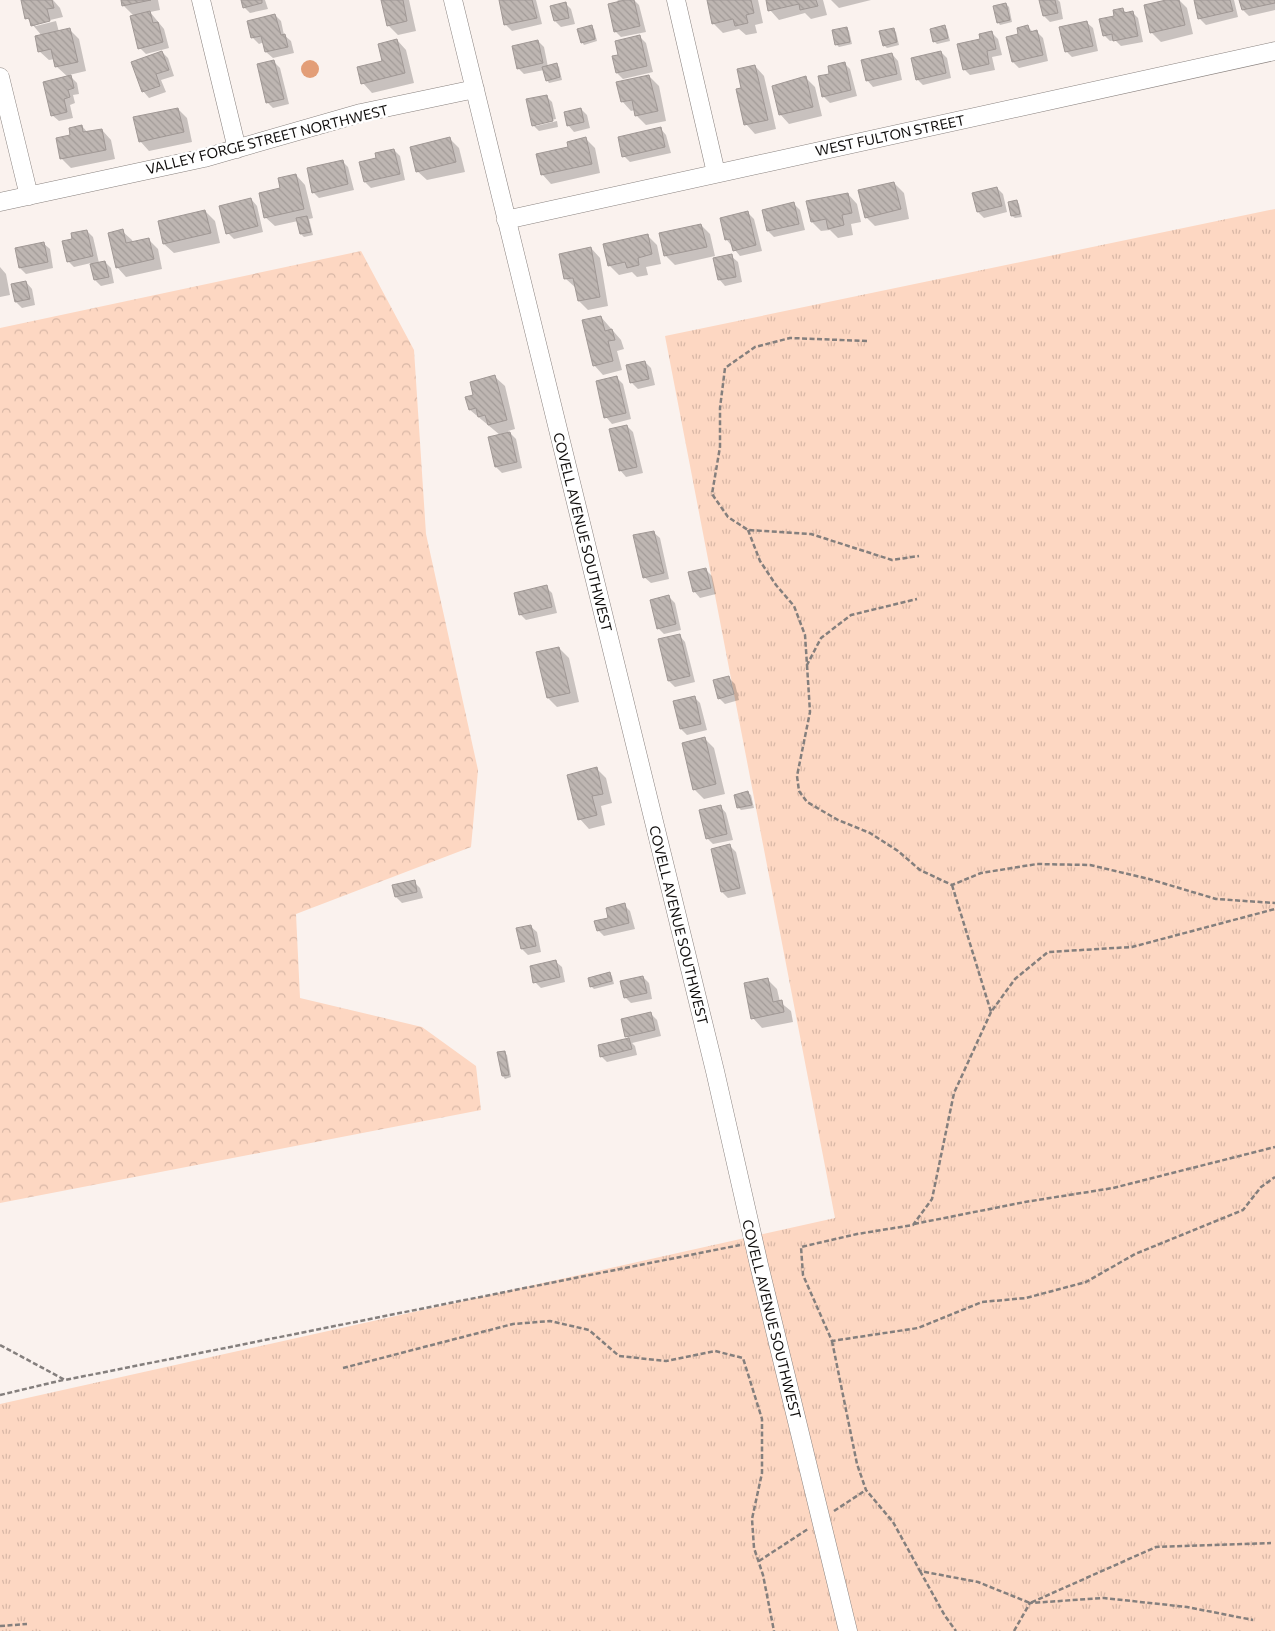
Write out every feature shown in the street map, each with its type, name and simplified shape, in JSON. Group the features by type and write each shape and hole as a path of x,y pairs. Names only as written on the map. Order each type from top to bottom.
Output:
{"street":[{"path":"200,0 237,149"},
{"name":"COVELL AVENUE SOUTHWEST","path":"453,0 710,1052 848,1631"},
{"path":"676,0 716,173"},
{"name":"WEST FULTON STREET","path":"506,220 1275,51"},
{"path":"0,77 29,196"},
{"name":"VALLEY FORGE STREET NORTHWEST","path":"0,202 204,158 361,113 474,89"}],"path":[{"path":"867,341 790,338 755,347 725,368 720,408 720,448 712,494 728,517 748,530 811,534 892,560 919,556"},
{"path":"748,530 760,561 776,585 794,606 805,635 810,712 797,776 799,791 806,802 838,820 870,833 898,851 920,870 952,885 981,873 1037,864 1090,865 1149,879 1216,899 1275,903"},
{"path":"807,665 821,638 850,615 917,599"},
{"path":"952,885 991,1012"},
{"path":"913,1224 932,1199 954,1093 991,1012 1015,979 1048,952 1132,947 1275,909"},
{"path":"956,1631 945,1616 893,1522 866,1490 856,1464 832,1341 803,1276 801,1247 857,1234 1025,1202 1113,1188 1275,1147"},
{"path":"832,1341 918,1328 982,1302 1026,1298 1086,1282 1135,1254 1243,1210 1261,1187 1275,1177"},
{"path":"0,1395 65,1380 754,1242"},
{"path":"343,1368 513,1324 550,1321 589,1330 619,1356 666,1361 715,1351 743,1358 762,1419 762,1474 752,1520 754,1548 763,1575 774,1631"},
{"path":"0,1345 65,1380"},
{"path":"833,1512 866,1490"},
{"path":"759,1561 810,1528"},
{"path":"1014,1631 1030,1604 1156,1547 1271,1542"},
{"path":"920,1571 978,1582 1030,1604 1104,1598 1188,1607 1253,1620"},
{"path":"0,1626 27,1624"}],"green space":[{"path":"1275,209 1275,1631 0,1631 0,1404 835,1218 665,336"},
{"path":"361,251 414,350 426,534 478,770 471,847 296,914 300,998 422,1027 476,1066 481,1110 0,1203 0,328"}],"shaded area":[{"path":"306,60 314,60 319,65 317,76 306,78 301,73 301,65"}],"building":[{"path":"21,0 52,0 54,8 47,9 50,21 31,26 29,18 25,19"},
{"path":"121,0 151,0 122,6"},
{"path":"241,0 262,0 262,3 243,8"},
{"path":"381,0 403,0 407,21 387,26"},
{"path":"499,0 532,0 537,18 504,25"},
{"path":"634,0 640,26 614,32 608,4"},
{"path":"707,0 751,0 754,13 746,15 748,23 735,26 733,19 712,24"},
{"path":"766,0 816,0 818,6 800,10 799,4 768,11"},
{"path":"1039,0 1055,0 1058,13 1043,16"},
{"path":"1166,0 1179,0 1185,25 1150,33 1144,5"},
{"path":"1194,0 1230,0 1233,11 1198,19"},
{"path":"1239,0 1275,0 1275,3 1242,10"},
{"path":"566,2 569,18 554,21 550,6"},
{"path":"1006,3 1010,20 997,23 993,6"},
{"path":"1123,8 1124,13 1133,11 1138,36 1113,41 1112,34 1103,36 1099,19 1114,16 1113,10"},
{"path":"150,11 153,23 158,22 163,42 138,49 130,16"},
{"path":"275,14 281,35 285,34 288,47 265,52 261,36 251,38 247,21"},
{"path":"1087,21 1093,46 1065,52 1059,27"},
{"path":"592,25 595,39 581,43 577,29"},
{"path":"945,25 948,38 933,42 930,29"},
{"path":"1028,25 1030,32 1037,30 1043,55 1012,62 1006,37 1018,34 1017,28"},
{"path":"847,27 850,42 835,45 832,30"},
{"path":"70,28 78,62 55,67 51,49 38,52 35,36"},
{"path":"894,28 897,42 883,46 879,31"},
{"path":"992,31 996,49 987,51 989,64 963,70 957,44 980,39 979,34"},
{"path":"640,35 647,66 616,73 612,56 618,55 615,41"},
{"path":"397,39 405,73 361,84 357,67 382,61 378,44"},
{"path":"538,40 543,63 517,69 512,46"},
{"path":"162,51 169,70 156,74 160,86 142,92 131,62"},
{"path":"941,51 946,73 916,80 911,58"},
{"path":"892,53 897,74 866,81 861,60"},
{"path":"274,60 284,99 266,103 257,64"},
{"path":"845,62 851,90 822,97 818,76 829,74 828,66"},
{"path":"557,63 560,77 546,81 542,67"},
{"path":"755,65 768,120 744,125 736,89 741,88 737,69"},
{"path":"71,75 74,88 68,90 70,97 64,99 67,112 51,116 43,82"},
{"path":"649,75 658,111 635,116 632,100 621,102 616,82"},
{"path":"806,76 813,107 779,115 772,86"},
{"path":"547,95 553,121 532,126 526,99"},
{"path":"178,108 184,132 139,142 133,117"},
{"path":"581,108 584,122 567,126 564,112"},
{"path":"82,125 83,132 102,129 106,150 60,159 56,138 70,135 69,128"},
{"path":"661,127 665,147 622,157 618,137"},
{"path":"450,137 456,162 416,172 410,147"},
{"path":"586,137 592,164 541,175 536,154 568,147 567,142"},
{"path":"394,149 400,174 364,182 359,162 376,158 375,153"},
{"path":"343,160 348,184 312,193 307,168"},
{"path":"296,174 304,209 264,218 259,193 280,188 278,178"},
{"path":"894,182 901,209 865,218 858,190"},
{"path":"997,187 1002,206 977,212 972,193"},
{"path":"848,193 852,213 842,215 844,225 828,229 826,219 811,222 806,201"},
{"path":"251,198 258,226 226,234 219,206"},
{"path":"1017,200 1020,214 1011,216 1008,202"},
{"path":"794,202 799,224 767,231 762,210"},
{"path":"205,210 211,233 163,244 158,221"},
{"path":"748,211 756,245 733,251 730,239 725,240 720,218"},
{"path":"307,216 311,232 300,234 296,218"},
{"path":"701,224 707,247 664,256 659,233"},
{"path":"123,229 126,243 149,238 154,259 116,268 108,233"},
{"path":"87,230 93,256 67,262 62,241 72,239 71,233"},
{"path":"648,234 652,254 638,258 639,265 627,268 625,262 608,266 603,244"},
{"path":"44,242 48,262 19,268 15,248"},
{"path":"591,247 600,297 578,301 573,278 564,279 559,254"},
{"path":"732,254 736,277 718,280 713,258"},
{"path":"105,261 109,277 94,280 90,264"},
{"path":"26,281 30,299 15,302 11,284"},
{"path":"601,316 605,331 612,329 615,340 608,341 613,361 593,366 582,320"},
{"path":"645,361 649,379 630,383 626,365"},
{"path":"495,375 507,420 488,425 485,415 478,417 476,408 469,410 465,397 473,395 470,382"},
{"path":"617,376 626,413 604,418 596,381"},
{"path":"627,425 637,467 619,471 609,429"},
{"path":"510,432 517,462 495,467 488,437"},
{"path":"654,531 664,573 643,578 633,535"},
{"path":"706,568 711,588 693,592 688,572"},
{"path":"547,585 552,607 519,615 514,593"},
{"path":"669,595 676,624 657,629 650,600"},
{"path":"680,634 690,676 668,681 658,639"},
{"path":"559,647 570,693 547,698 536,652"},
{"path":"729,676 734,694 718,699 713,680"},
{"path":"695,696 701,724 680,729 673,701"},
{"path":"705,737 716,784 693,790 682,743"},
{"path":"597,767 603,794 592,796 597,815 578,820 567,775"},
{"path":"748,791 752,805 737,808 734,795"},
{"path":"721,805 727,834 706,839 699,810"},
{"path":"730,844 740,888 721,892 711,849"},
{"path":"415,880 417,892 395,897 392,885"},
{"path":"625,903 629,923 597,931 594,921 608,918 606,908"},
{"path":"531,925 536,946 521,949 516,928"},
{"path":"556,960 560,977 533,983 530,966"},
{"path":"610,972 612,981 590,987 588,978"},
{"path":"643,976 647,993 624,998 620,981"},
{"path":"768,978 773,1002 782,1000 784,1012 751,1019 744,983"},
{"path":"651,1012 655,1030 625,1037 621,1019"},
{"path":"629,1038 632,1049 600,1057 598,1045"},
{"path":"505,1051 509,1075 502,1076 497,1052"}]}
